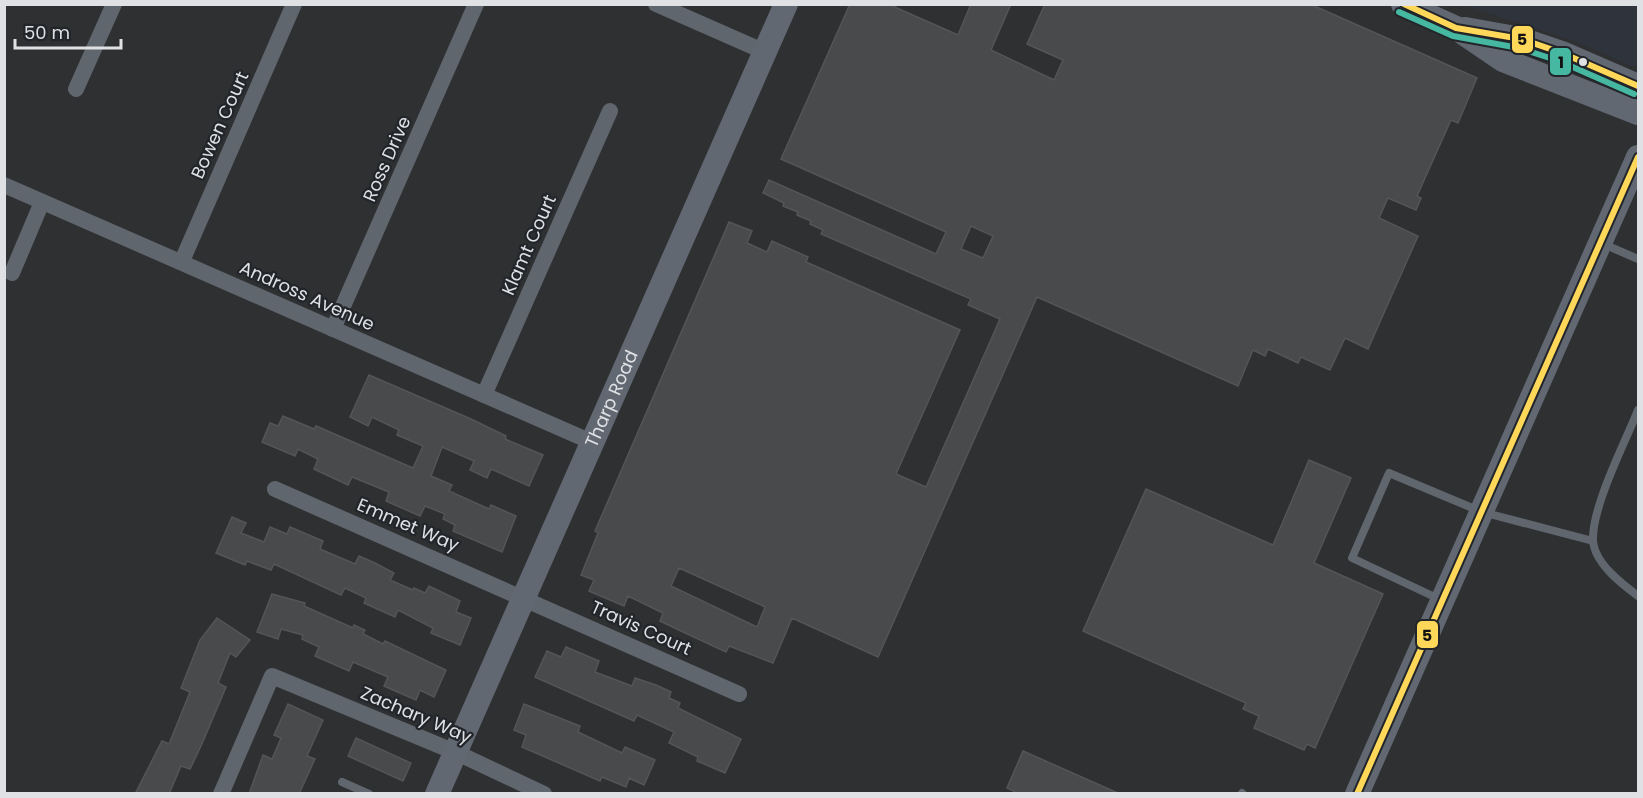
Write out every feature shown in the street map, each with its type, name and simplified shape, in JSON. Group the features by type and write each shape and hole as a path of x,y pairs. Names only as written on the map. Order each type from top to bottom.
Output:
{"street":[{"path":"76,89 114,4"},
{"name":"Bowen Court","path":"182,261 294,4"},
{"name":"Ross Drive","path":"333,329 476,4"},
{"path":"656,4 765,52"},
{"name":"Tharp Road","path":"437,794 526,597 786,4"},
{"path":"1403,4 1456,28 1503,60 1638,113"},
{"path":"1456,28 1521,39 1562,53 1638,86"},
{"name":"Klamt Court","path":"484,395 610,111"},
{"path":"1357,794 1638,157"},
{"name":"Andross Avenue","path":"4,185 594,442"},
{"path":"12,273 42,202"},
{"name":"Emmet Way","path":"275,489 526,597"},
{"name":"Travis Court","path":"526,597 740,694"},
{"name":"Zachary Way","path":"221,794 272,676 455,752 544,794"}],"lane":[{"path":"1601,243 1638,259"},
{"path":"1638,410 1600,506 1593,541 1608,570 1638,596"},
{"path":"1442,601 1352,558 1389,473 1482,512 1593,541"},
{"path":"342,782 369,794"}],"shaded area":[{"path":"1463,5 1638,5 1638,66 1631,66 1577,42"}],"building":[{"path":"850,4 888,4 958,35 971,4 1011,4 991,50 1054,80 1063,60 1027,44 1045,4 1310,4 1477,78 1458,123 1451,120 1417,196 1421,198 1416,210 1388,198 1379,218 1418,236 1368,349 1345,338 1330,370 1301,357 1298,363 1268,349 1265,356 1253,350 1238,386 1037,297 878,657 792,618 773,663 729,646 726,652 660,621 663,613 628,596 624,606 589,591 594,580 581,575 598,533 595,531 729,222 752,231 747,243 767,252 772,241 808,257 806,262 960,330 896,474 926,487 1000,319 968,305 971,299 821,234 823,230 810,224 811,221 783,206 784,203 763,193 769,180 936,254 946,232 781,159","holes":["971,226 993,236 983,258 961,249","679,568 765,607 757,627 671,586"]},
{"path":"369,375 471,419 506,436 505,439 543,455 529,486 491,469 487,478 470,470 474,461 442,447 431,476 452,485 449,491 489,509 491,505 516,516 502,552 453,531 455,525 443,519 445,514 425,506 420,516 386,501 389,492 352,477 348,485 314,469 318,459 298,449 295,456 262,442 270,423 278,426 283,416 314,429 316,426 413,468 423,446 397,435 399,430 372,417 368,426 350,417"},
{"path":"1309,460 1351,478 1314,563 1383,594 1315,748 1307,744 1304,750 1254,728 1259,716 1243,709 1246,703 1083,631 1146,489 1273,545"},
{"path":"232,517 246,523 241,533 264,542 270,527 287,534 290,527 323,541 320,549 355,564 359,556 394,573 390,580 425,593 429,586 460,601 456,612 471,618 460,645 431,633 433,628 398,610 395,617 364,603 366,598 345,588 341,595 274,564 271,570 247,561 245,565 216,553"},
{"path":"272,594 305,603 304,606 353,628 354,625 365,630 363,634 383,644 385,641 446,670 434,697 420,690 416,700 384,686 388,677 353,662 349,671 315,656 319,647 302,639 303,635 281,629 278,639 257,632"},
{"path":"217,618 250,640 236,657 230,653 218,683 226,687 201,746 190,769 181,766 169,794 135,794 162,741 169,744 190,692 181,688 200,640"},
{"path":"566,647 599,661 595,672 632,686 635,678 671,692 669,698 680,703 678,708 741,739 725,773 697,761 698,757 669,743 674,732 637,715 634,721 535,677 547,651 561,657"},
{"path":"288,704 323,720 307,756 315,759 299,794 249,794 263,755 272,759 281,738 274,735"},
{"path":"524,704 580,726 578,732 622,753 625,747 655,760 644,785 629,778 626,787 602,777 600,781 522,747 526,735 514,730"},
{"path":"356,738 411,763 403,781 348,756"},
{"path":"1023,751 1120,794 1020,794 1007,788"}],"transit line":[{"name":"5","path":"1404,4 1456,28 1521,39 1562,53 1638,86"},
{"name":"1","path":"1399,12 1453,36 1519,48 1559,61 1634,94"},
{"name":"5","path":"1357,794 1638,157"}]}
